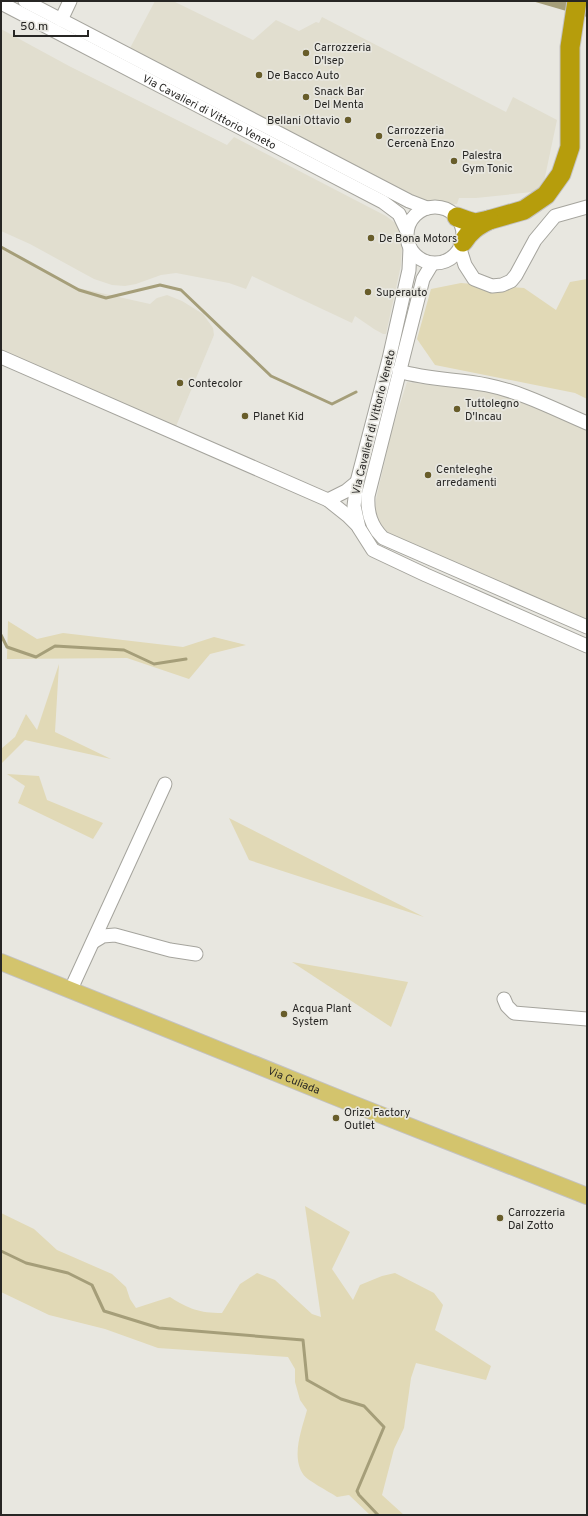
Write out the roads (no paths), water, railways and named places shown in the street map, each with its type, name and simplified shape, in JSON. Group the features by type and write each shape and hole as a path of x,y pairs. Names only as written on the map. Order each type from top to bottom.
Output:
{"highway":[{"path":"457,217 475,223 524,210 546,195 561,174 570,147 570,47 577,1"},
{"path":"462,246 470,232 476,226 488,220"}],"main road":[{"name":"Via Culiada","path":"1,962 353,1104 587,1196"}],"street":[{"name":"Via Cavalieri di Vittorio Veneto","path":"25,1 409,201 426,208"},
{"path":"61,20 70,1"},
{"name":"Via Cavalieri di Vittorio Veneto","path":"1,3 383,202 399,214 407,231"},
{"path":"470,274 438,263 419,259 410,248 407,237 407,231 413,218 418,212 426,208 439,207 446,209 457,217 463,229 462,246 470,274 474,279 492,286 502,285 516,275 535,240 555,216 587,207"},
{"path":"438,263 455,256 462,246"},
{"name":"Via Cavalieri di Vittorio Veneto","path":"410,248 409,270 406,285 389,359 357,482 354,506 359,528 373,550 587,646"},
{"name":"Via Cavalieri di Vittorio Veneto","path":"438,263 423,279 368,496 368,509 377,532 383,538 587,627"},
{"path":"1,357 328,500 348,516 359,528"},
{"path":"399,371 415,376 464,381 517,392 587,423"},
{"path":"328,500 346,491 357,482"},
{"path":"71,989 165,784"},
{"path":"93,942 103,936 114,934 170,950 196,954"},
{"path":"504,999 507,1006 514,1013 587,1019"}],"waterway":[{"path":"1,247 79,290 106,298 160,285 181,290 271,376 332,404 356,392"},
{"path":"1,635 7,647 36,657 55,646 124,650 154,664 186,659"},
{"path":"1,1251 26,1263 68,1273 92,1285 104,1311 159,1328 303,1340 307,1380 341,1399 364,1406 384,1427 357,1491 378,1515"}],"place":[{"name":"Carrozzeria D'Isep","path":"306,53"},
{"name":"De Bacco Auto","path":"259,75"},
{"name":"Snack Bar Del Menta","path":"306,97"},
{"name":"Bellani Ottavio","path":"348,120"},
{"name":"Carrozzeria Cercenà Enzo","path":"379,136"},
{"name":"Palestra Gym Tonic","path":"454,161"},
{"name":"De Bona Motors","path":"371,238"},
{"name":"Superauto","path":"368,292"},
{"name":"Contecolor","path":"180,383"},
{"name":"Tuttolegno D'Incau","path":"457,409"},
{"name":"Planet Kid","path":"245,416"},
{"name":"Centeleghe arredamenti","path":"428,475"},
{"name":"Acqua Plant System","path":"284,1014"},
{"name":"Orizo Factory Outlet","path":"336,1118"},
{"name":"Carrozzeria Dal Zotto","path":"500,1218"}]}
